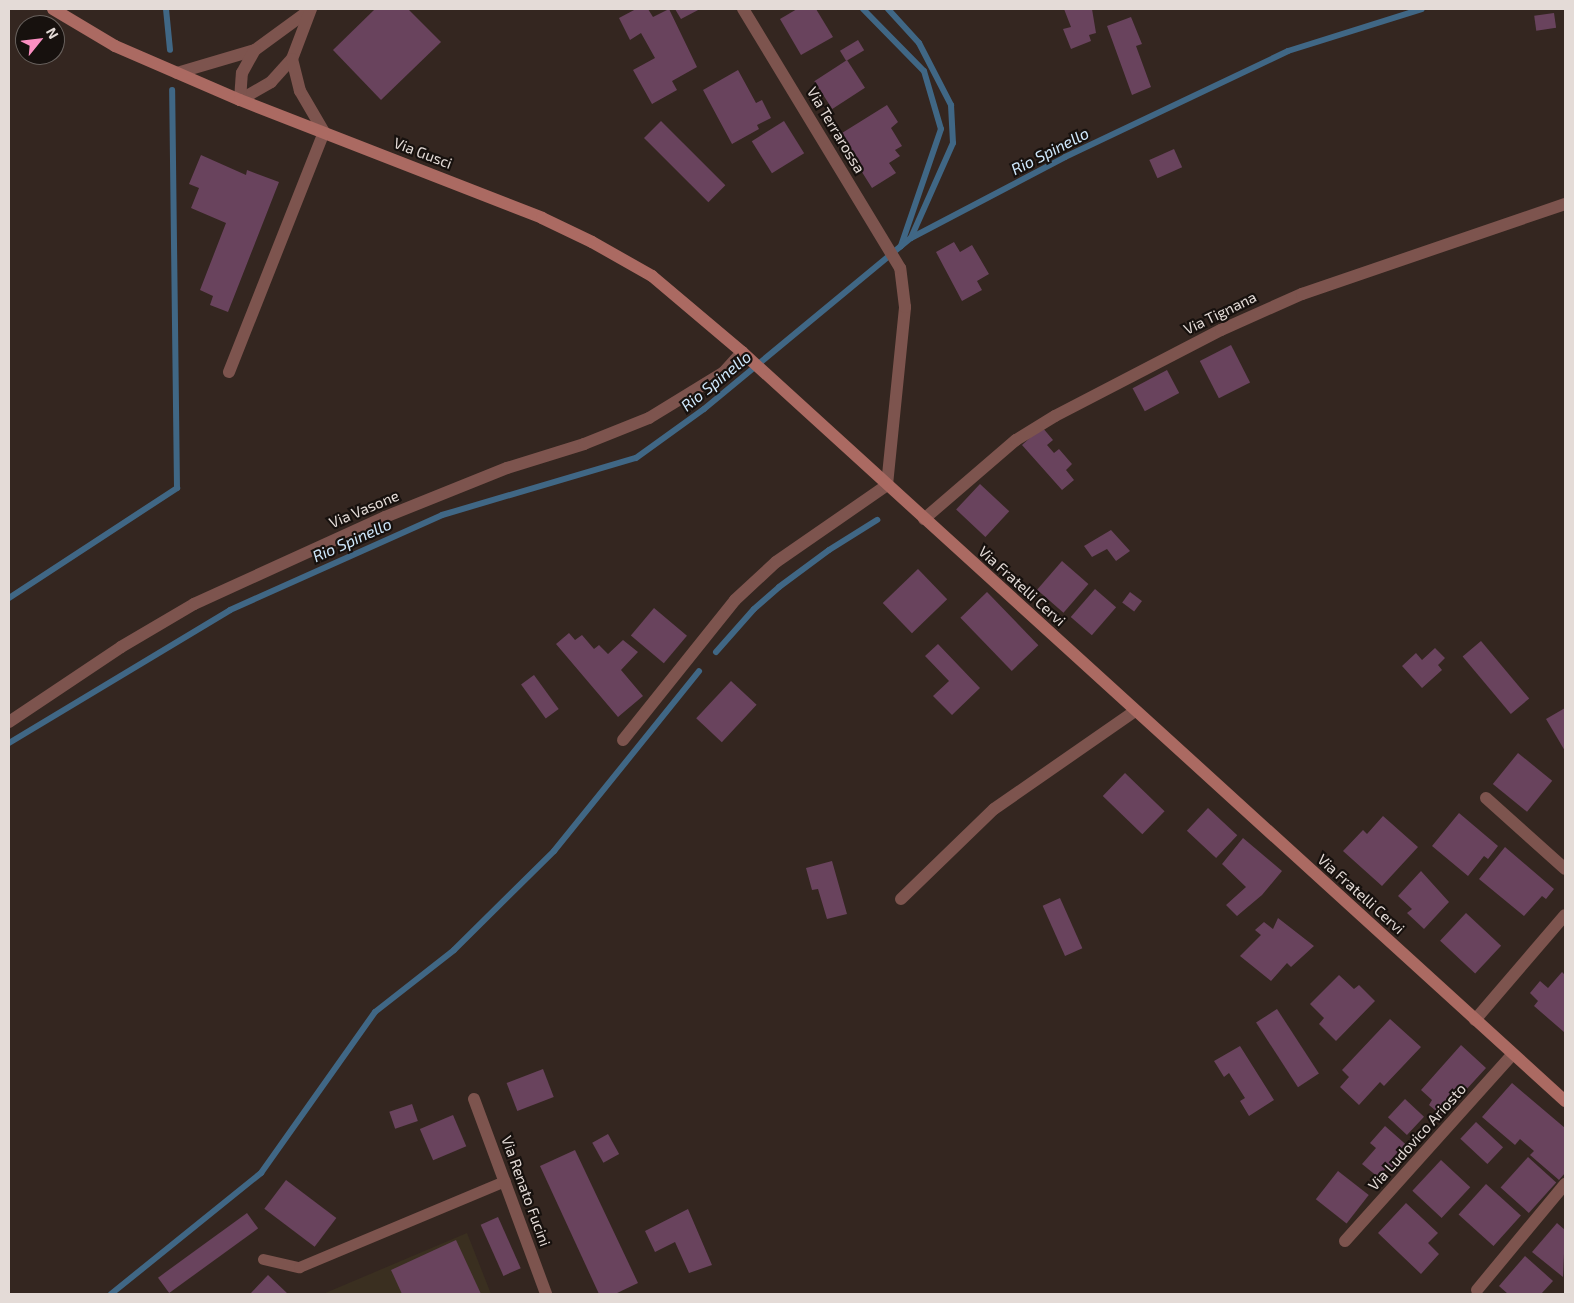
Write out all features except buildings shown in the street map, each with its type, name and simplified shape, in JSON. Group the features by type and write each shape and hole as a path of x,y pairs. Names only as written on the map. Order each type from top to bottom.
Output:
{"street":[{"name":"Via Gusci","path":"54,9 115,46 177,73 240,100 542,218 592,242 652,276 756,366"},
{"path":"177,73 255,50 311,9"},
{"path":"240,100 271,82 292,59 311,9"},
{"name":"Via Terrarossa","path":"743,9 900,268 906,302 887,485"},
{"path":"240,100 242,73 255,50"},
{"path":"229,372 324,132 300,91 292,59"},
{"name":"Via Tignana","path":"924,519 1016,440 1054,416 1221,330 1302,294 1565,204"},
{"name":"Via Vasone","path":"9,722 121,647 194,604 385,517 507,468 584,444 649,418 724,372 742,352"},
{"name":"Via Fratelli Cervi","path":"756,366 1565,1101"},
{"path":"623,740 735,600 776,562 887,485"},
{"path":"901,899 994,809 1136,711"},
{"path":"1486,798 1565,869"},
{"path":"1475,1020 1565,915"},
{"name":"Via Ludovico Ariosto","path":"1345,1240 1513,1054"},
{"name":"Via Renato Fucini","path":"474,1099 546,1294"},
{"path":"1477,1290 1565,1184"}],"lane":[{"path":"263,1259 299,1267 505,1181"}],"shaded area":[{"path":"467,1233 491,1294 323,1294"}],"waterway":[{"path":"166,9 170,50"},
{"path":"863,9 924,71 941,129 901,246"},
{"path":"888,9 919,43 951,105 953,143 911,238"},
{"name":"Rio Spinello","path":"9,743 230,610 442,515 636,458 704,409 911,238 1065,157 1288,51 1422,9"},
{"path":"9,598 177,488 172,90"},
{"path":"716,652 754,609 779,587 829,550 877,520"},
{"path":"111,1294 261,1173 375,1012 454,950 554,851 699,671"}]}
